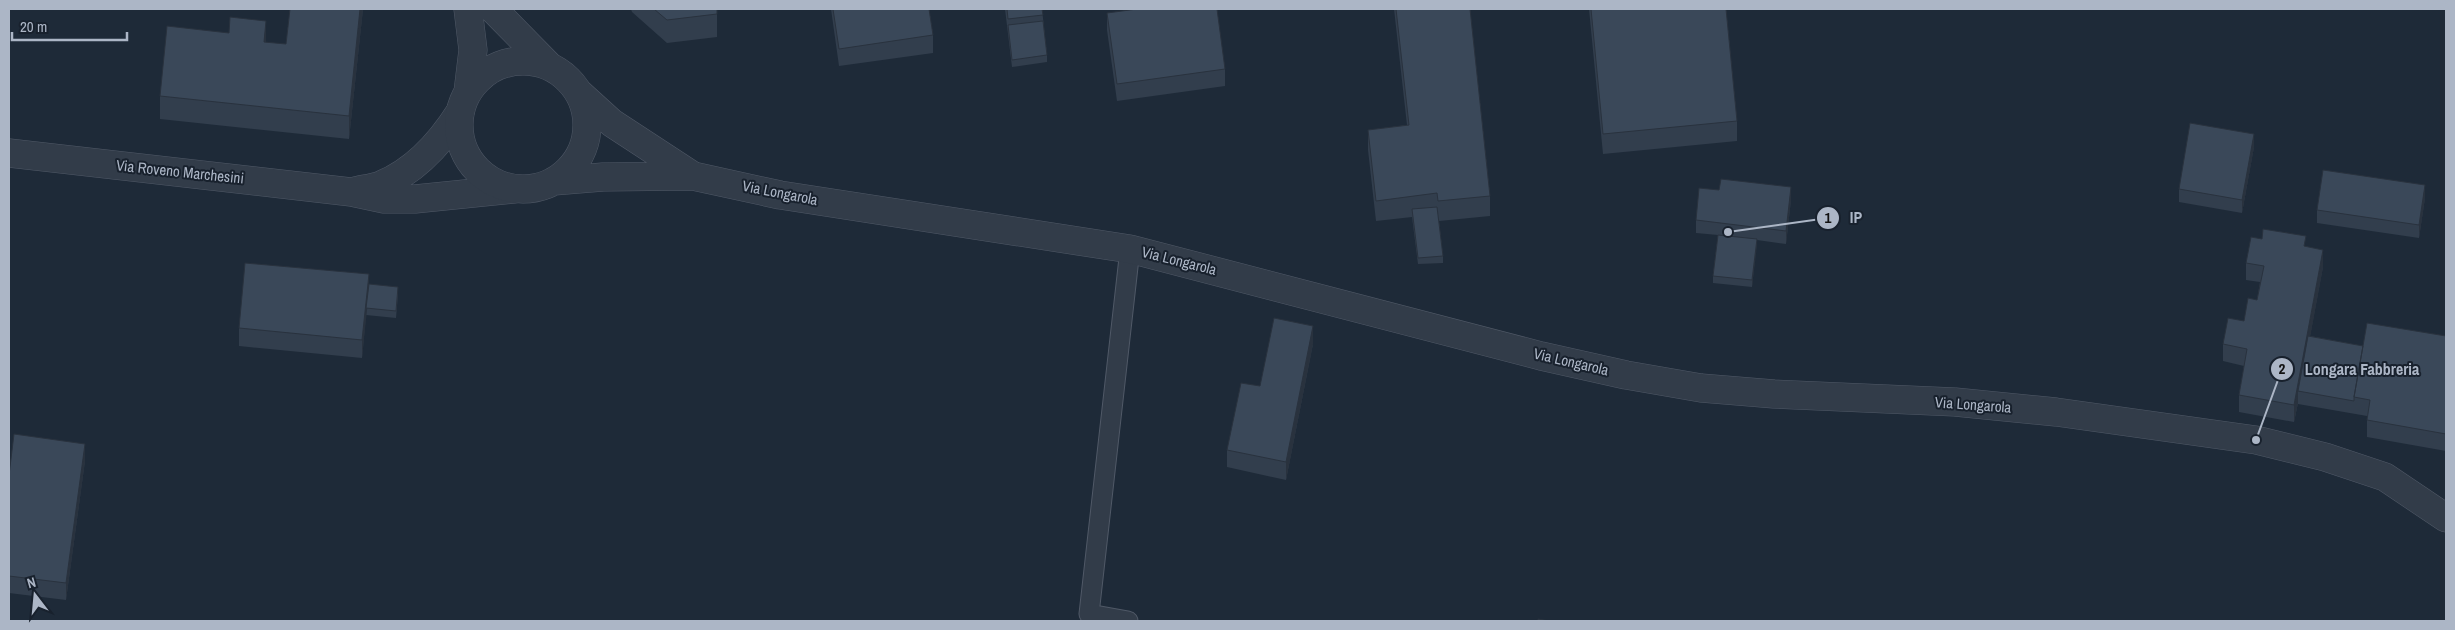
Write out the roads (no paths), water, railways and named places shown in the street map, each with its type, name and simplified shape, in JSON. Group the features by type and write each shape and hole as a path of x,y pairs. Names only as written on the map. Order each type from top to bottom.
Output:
{"street":[{"path":"468,9 473,50 458,130 462,147 470,162 482,175 497,184 514,189 535,188 554,181 568,172 578,158 585,142 586,108 571,82 549,66 493,9"},
{"path":"464,102 480,78 495,67 512,62 531,62 549,66"},
{"name":"Via Longarola","path":"578,92 612,124 693,176"},
{"name":"Via Roveno Marchesini","path":"351,192 381,185 410,169 448,131 464,102"},
{"name":"Via Roveno Marchesini","path":"9,153 351,192 384,199 415,199 514,189"},
{"name":"Via Longarola","path":"554,181 603,177 693,176 780,194 1130,249 1541,356 1635,377 1701,388 1756,393 1955,402 2056,412 2256,440 2325,457 2385,477 2446,518"}],"lane":[{"path":"1128,621 1089,614 1130,249"}],"place":[{"name":"IP","path":"1728,232"},
{"name":"Longara Fabbreria","path":"2256,440"}]}
